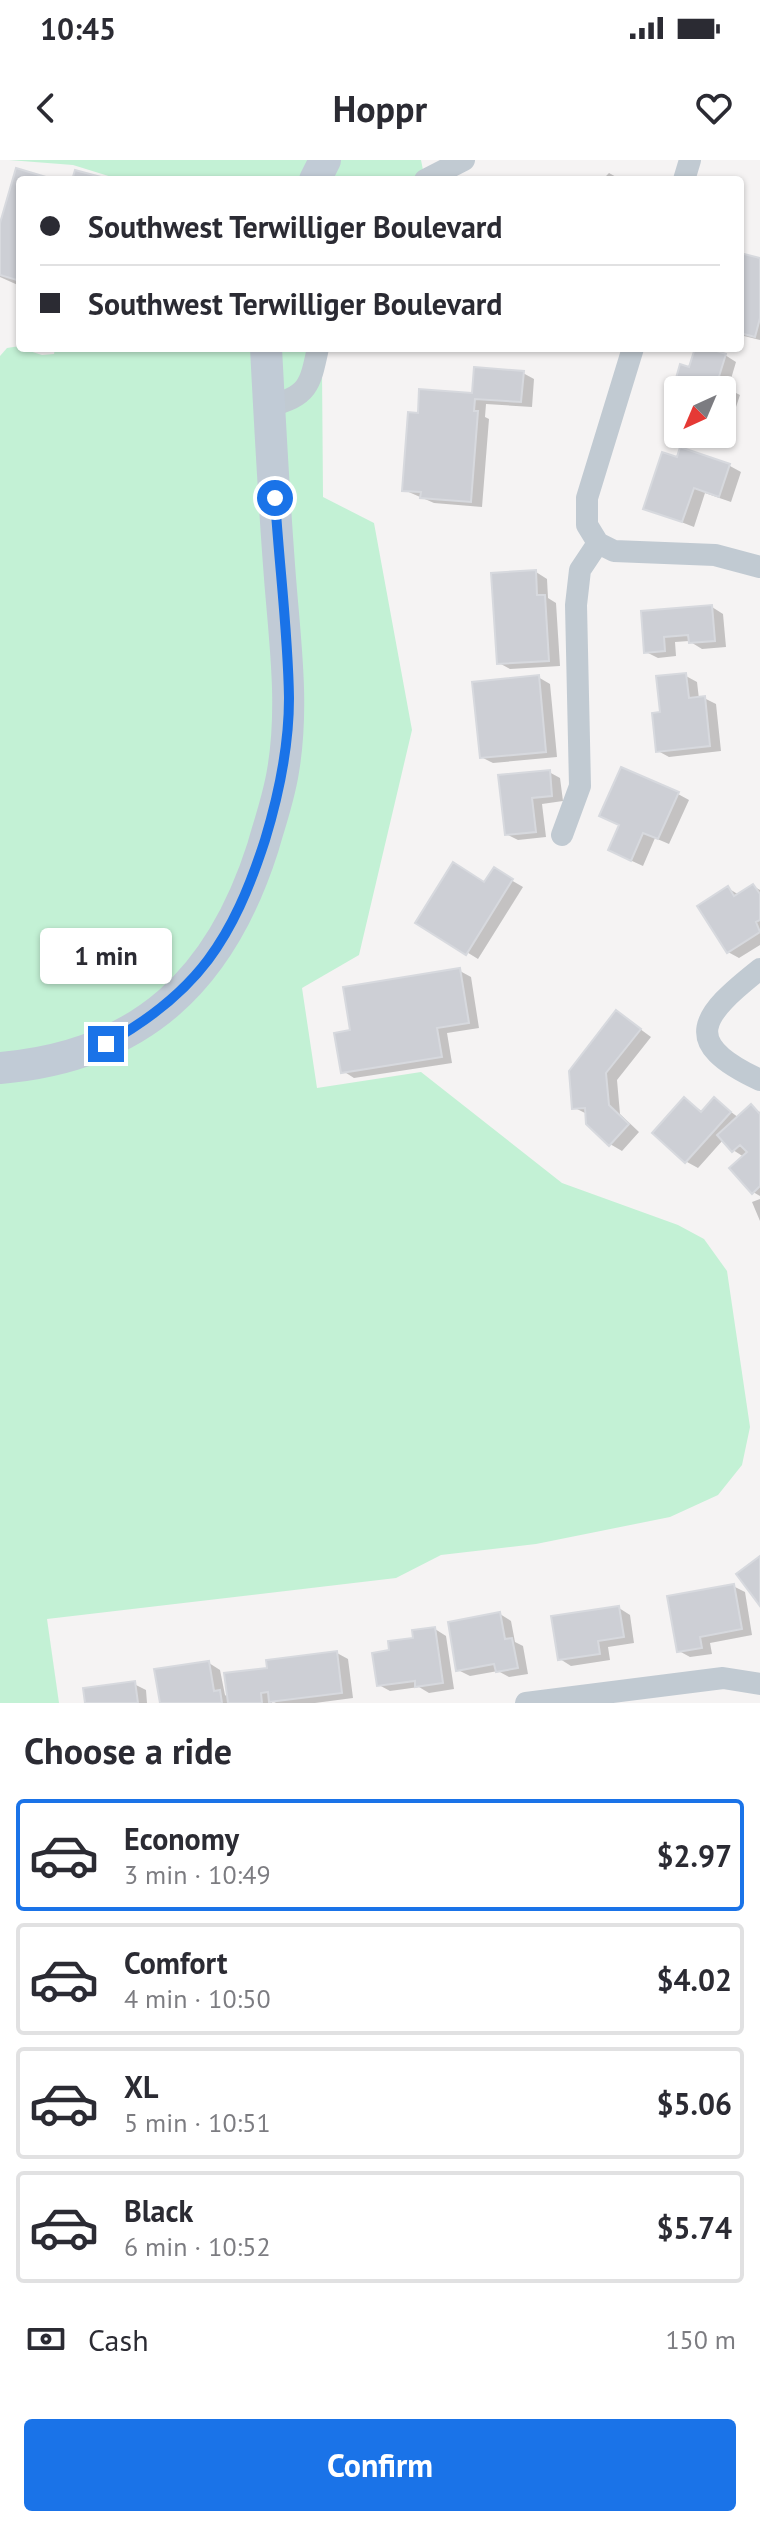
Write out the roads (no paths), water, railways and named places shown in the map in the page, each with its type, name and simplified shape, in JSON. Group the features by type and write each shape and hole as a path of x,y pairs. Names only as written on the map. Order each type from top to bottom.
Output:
{"main road":[{"path":"0,1068 54,1060 106,1044 156,1014 194,977 225,936 252,882 283,770 289,697 266,352"}],"street":[{"path":"433,176 464,160"},
{"path":"269,406 290,401 307,388 317,352"},
{"path":"632,352 587,498 587,525 598,543 614,551 715,555 760,567"},
{"path":"562,835 580,786 576,605 580,570 598,543"},
{"path":"760,969 718,1007 707,1026 708,1040 719,1058 760,1080"},
{"path":"526,1703 723,1678 760,1684"}]}
